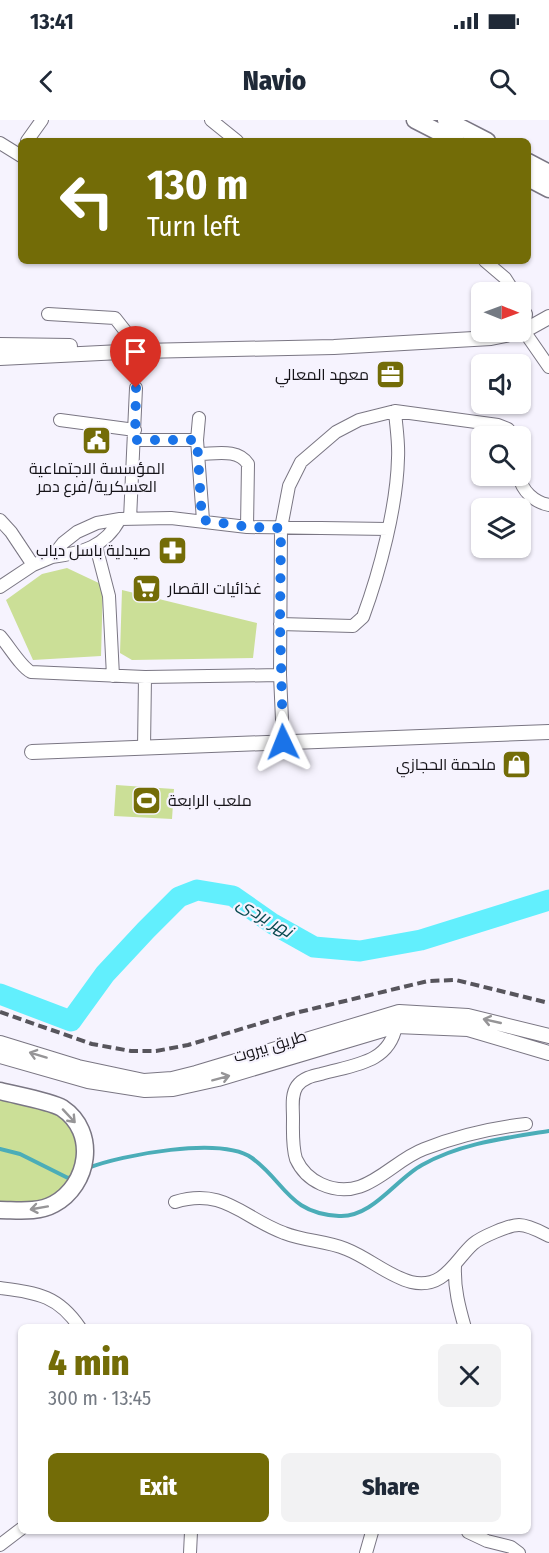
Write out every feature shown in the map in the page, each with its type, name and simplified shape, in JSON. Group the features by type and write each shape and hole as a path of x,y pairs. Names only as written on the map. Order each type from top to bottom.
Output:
{"main road":[{"path":"415,120 450,138"},
{"path":"446,120 481,138"},
{"path":"531,164 549,173"},
{"path":"531,180 549,189"},
{"path":"0,1091 62,1108 75,1122 82,1134 84,1145 84,1166 72,1190 52,1205 41,1208 0,1210"}],"street":[{"path":"29,138 42,120"},
{"path":"211,120 233,138"},
{"path":"0,144 18,153"},
{"path":"489,264 508,282"},
{"path":"48,314 115,318 141,351"},
{"path":"531,327 549,316"},
{"path":"1,353 110,353 345,347 471,339"},
{"path":"531,341 549,367"},
{"path":"0,587 33,565 52,557 96,546 125,519 135,435 136,388"},
{"path":"280,624 353,626 363,616 388,529 398,458 395,411"},
{"path":"283,742 280,675 281,528 289,486 301,462 336,432 359,420 395,411 500,426"},
{"path":"199,418 197,440 202,520"},
{"path":"60,420 135,435 197,440"},
{"path":"198,454 237,454 244,458 248,464 248,527"},
{"path":"524,486 528,494 540,503 549,505"},
{"path":"52,557 63,543 77,532 97,523 125,519 202,520 248,527 388,529"},
{"path":"0,520 33,565"},
{"path":"96,546 109,596 113,676"},
{"path":"0,636 26,669 31,672 145,677 280,675"},
{"path":"144,748 145,677"},
{"path":"32,752 549,732"},
{"path":"0,1043 78,1067 144,1081 196,1074 399,1012 468,1016 549,1036"},
{"path":"396,1026 388,1047 376,1057 310,1077 297,1086 292,1100 294,1151 298,1162 313,1180 336,1188 362,1186 384,1175 410,1155 447,1140 502,1127 526,1124"},
{"name":"طريق بيروت","path":"0,1056 88,1081 145,1090 173,1089 218,1079 396,1026 468,1029 549,1053"},
{"path":"175,1202 196,1197 224,1201 285,1234 347,1250 409,1282 426,1284 455,1266 474,1244 511,1226 521,1224 549,1236"},
{"path":"455,1266 454,1281 464,1324"},
{"path":"0,1288 57,1301 77,1324"},
{"path":"0,1545 18,1531"},
{"path":"190,1553 191,1534"},
{"path":"366,1553 371,1534"},
{"path":"470,1534 486,1547 511,1547 519,1553"}],"green space":[{"path":"67,568 103,585 101,656 33,660 6,600 42,574"},
{"path":"122,590 257,623 253,658 132,660 120,653"},
{"path":"116,785 174,789 172,819 114,816"},
{"path":"0,1100 52,1112 63,1120 71,1131 76,1143 75,1169 62,1190 50,1198 32,1203 0,1203"}],"waterway":[{"name":"نهر بردى","path":"0,994 71,1021 105,974 146,930 179,897 197,890 233,896 273,924 314,947 360,951 421,940 549,900"},
{"path":"88,1168 146,1153 218,1148 252,1158 298,1203 322,1214 339,1216 362,1211 412,1171 452,1151 484,1142 549,1131"},
{"path":"0,1149 20,1154 68,1178 73,1176"}],"railway":[{"path":"0,1012 92,1044 131,1051 156,1051 188,1045 291,1014 428,981 456,980 549,1003"}],"place":[{"name":"معهد المعالي","path":"390,374"},
{"name":"المؤسسة الاجتماعية العسكرية/فرع دمر","path":"97,440"},
{"name":"صيدلية باسل دياب","path":"172,550"},
{"name":"غذائيات القصار","path":"147,588"},
{"name":"ملحمة الحجازي","path":"517,764"},
{"name":"ملعب الرابعة","path":"147,800"}],"route":[{"path":"136,388 135,440 197,440 202,520 248,527 281,528 280,675 283,742"}]}
